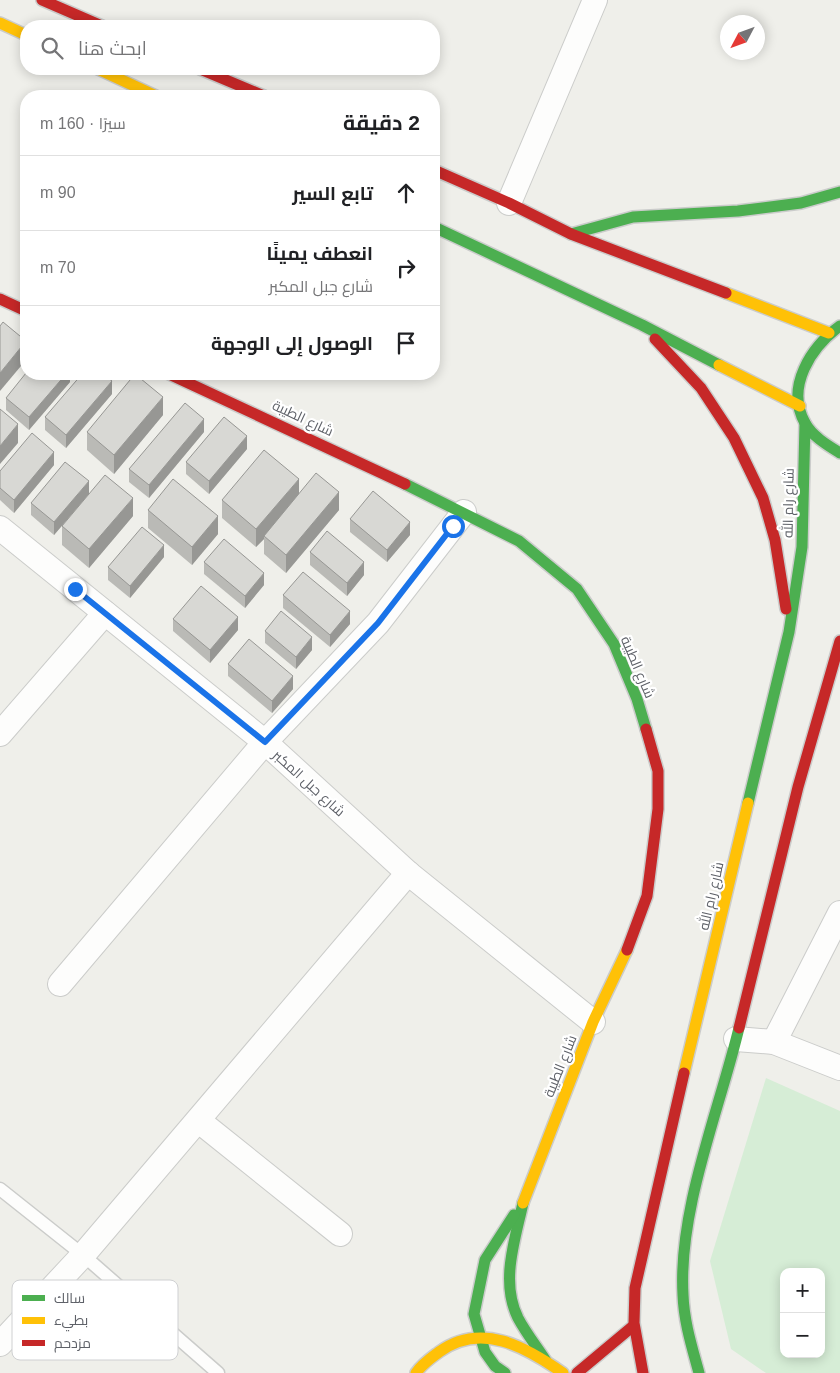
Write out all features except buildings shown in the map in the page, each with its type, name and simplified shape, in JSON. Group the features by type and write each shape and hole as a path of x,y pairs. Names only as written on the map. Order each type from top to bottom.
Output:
{"main road":[{"path":"42,0 88,20"},
{"path":"0,23 20,32"},
{"path":"111,75 143,90"},
{"path":"214,75 250,90"},
{"path":"440,173 509,203 571,234 829,332"},
{"path":"571,234 633,217 738,211 801,203 840,192"},
{"path":"440,230 642,325 800,406"},
{"path":"0,300 20,308"},
{"path":"642,325 701,388 734,438 751,472 763,498 775,540 789,632"},
{"path":"840,326 829,332 815,349 805,367 800,385 800,406 805,423 825,444 840,453"},
{"name":"شارع الطيبة","path":"182,380 464,512 518,540 577,589 614,644 637,699 658,771 658,809 646,896 626,951 593,1022 523,1201 509,1270 511,1297 518,1318 546,1361"},
{"name":"شارع رام الله","path":"642,1373 632,1328 632,1304 637,1273 789,632 802,547 805,423"},
{"path":"699,1373 684,1322 683,1269 700,1174 809,747 840,640"},
{"path":"809,747 836,697"},
{"name":"شارع الطيبة","path":"505,1373 495,1366 485,1352 474,1314 485,1260 523,1201"},
{"path":"577,1373 632,1328"},
{"path":"416,1373 439,1350 466,1336 479,1335 520,1347 563,1373"}],"street":[{"path":"509,203 596,0"},
{"path":"60,984 265,742 378,623 464,512"},
{"name":"شارع جبل المكبر","path":"0,528 265,742 408,873 593,1022"},
{"path":"0,734 105,613"},
{"path":"60,1280 199,1121 408,873"},
{"path":"774,1042 840,913"},
{"path":"736,1039 774,1042 840,1068"},
{"path":"199,1121 340,1234"},
{"path":"0,1344 12,1331"}],"lane":[{"path":"0,1189 112,1280"},
{"path":"178,1338 218,1373"}],"green space":[{"path":"766,1078 840,1111 840,1373 766,1373 731,1349 710,1261"}],"traffic: fast":[{"path":"571,234 633,217 738,211 801,203 840,192"},
{"path":"440,230 642,325 719,365"},
{"path":"840,326 819,345 811,356 804,369 798,396 800,409 808,428 820,440 840,453"},
{"path":"748,803 789,632 802,547 805,423"},
{"path":"405,484 519,541 577,589 614,644 637,699 646,729"},
{"path":"699,1373 685,1315 683,1263 693,1195 739,1028"},
{"path":"523,1203 513,1246 510,1290 518,1318 546,1361"},
{"path":"505,1373 495,1366 485,1352 474,1314 485,1260 514,1215"}],"traffic: slow":[{"path":"0,23 20,32"},
{"path":"111,75 143,90"},
{"path":"726,293 829,333"},
{"path":"719,365 800,406"},
{"path":"684,1073 748,803"},
{"path":"523,1203 593,1022 627,950"},
{"path":"416,1373 439,1352 455,1343 487,1338 519,1347 534,1354 563,1373"}],"traffic: jam":[{"path":"42,0 88,20"},
{"path":"214,75 250,90"},
{"path":"440,173 509,203 571,234 726,293"},
{"path":"0,299 20,308"},
{"path":"655,339 701,388 734,438 763,498 775,540 786,609"},
{"path":"182,380 405,484"},
{"path":"739,1028 798,787 840,641"},
{"path":"627,950 647,896 658,809 658,771 646,729"},
{"path":"643,1373 634,1323 635,1288 684,1073"},
{"path":"577,1373 632,1327"}],"route":[{"path":"75,589 265,742 378,623 453,526"}]}
